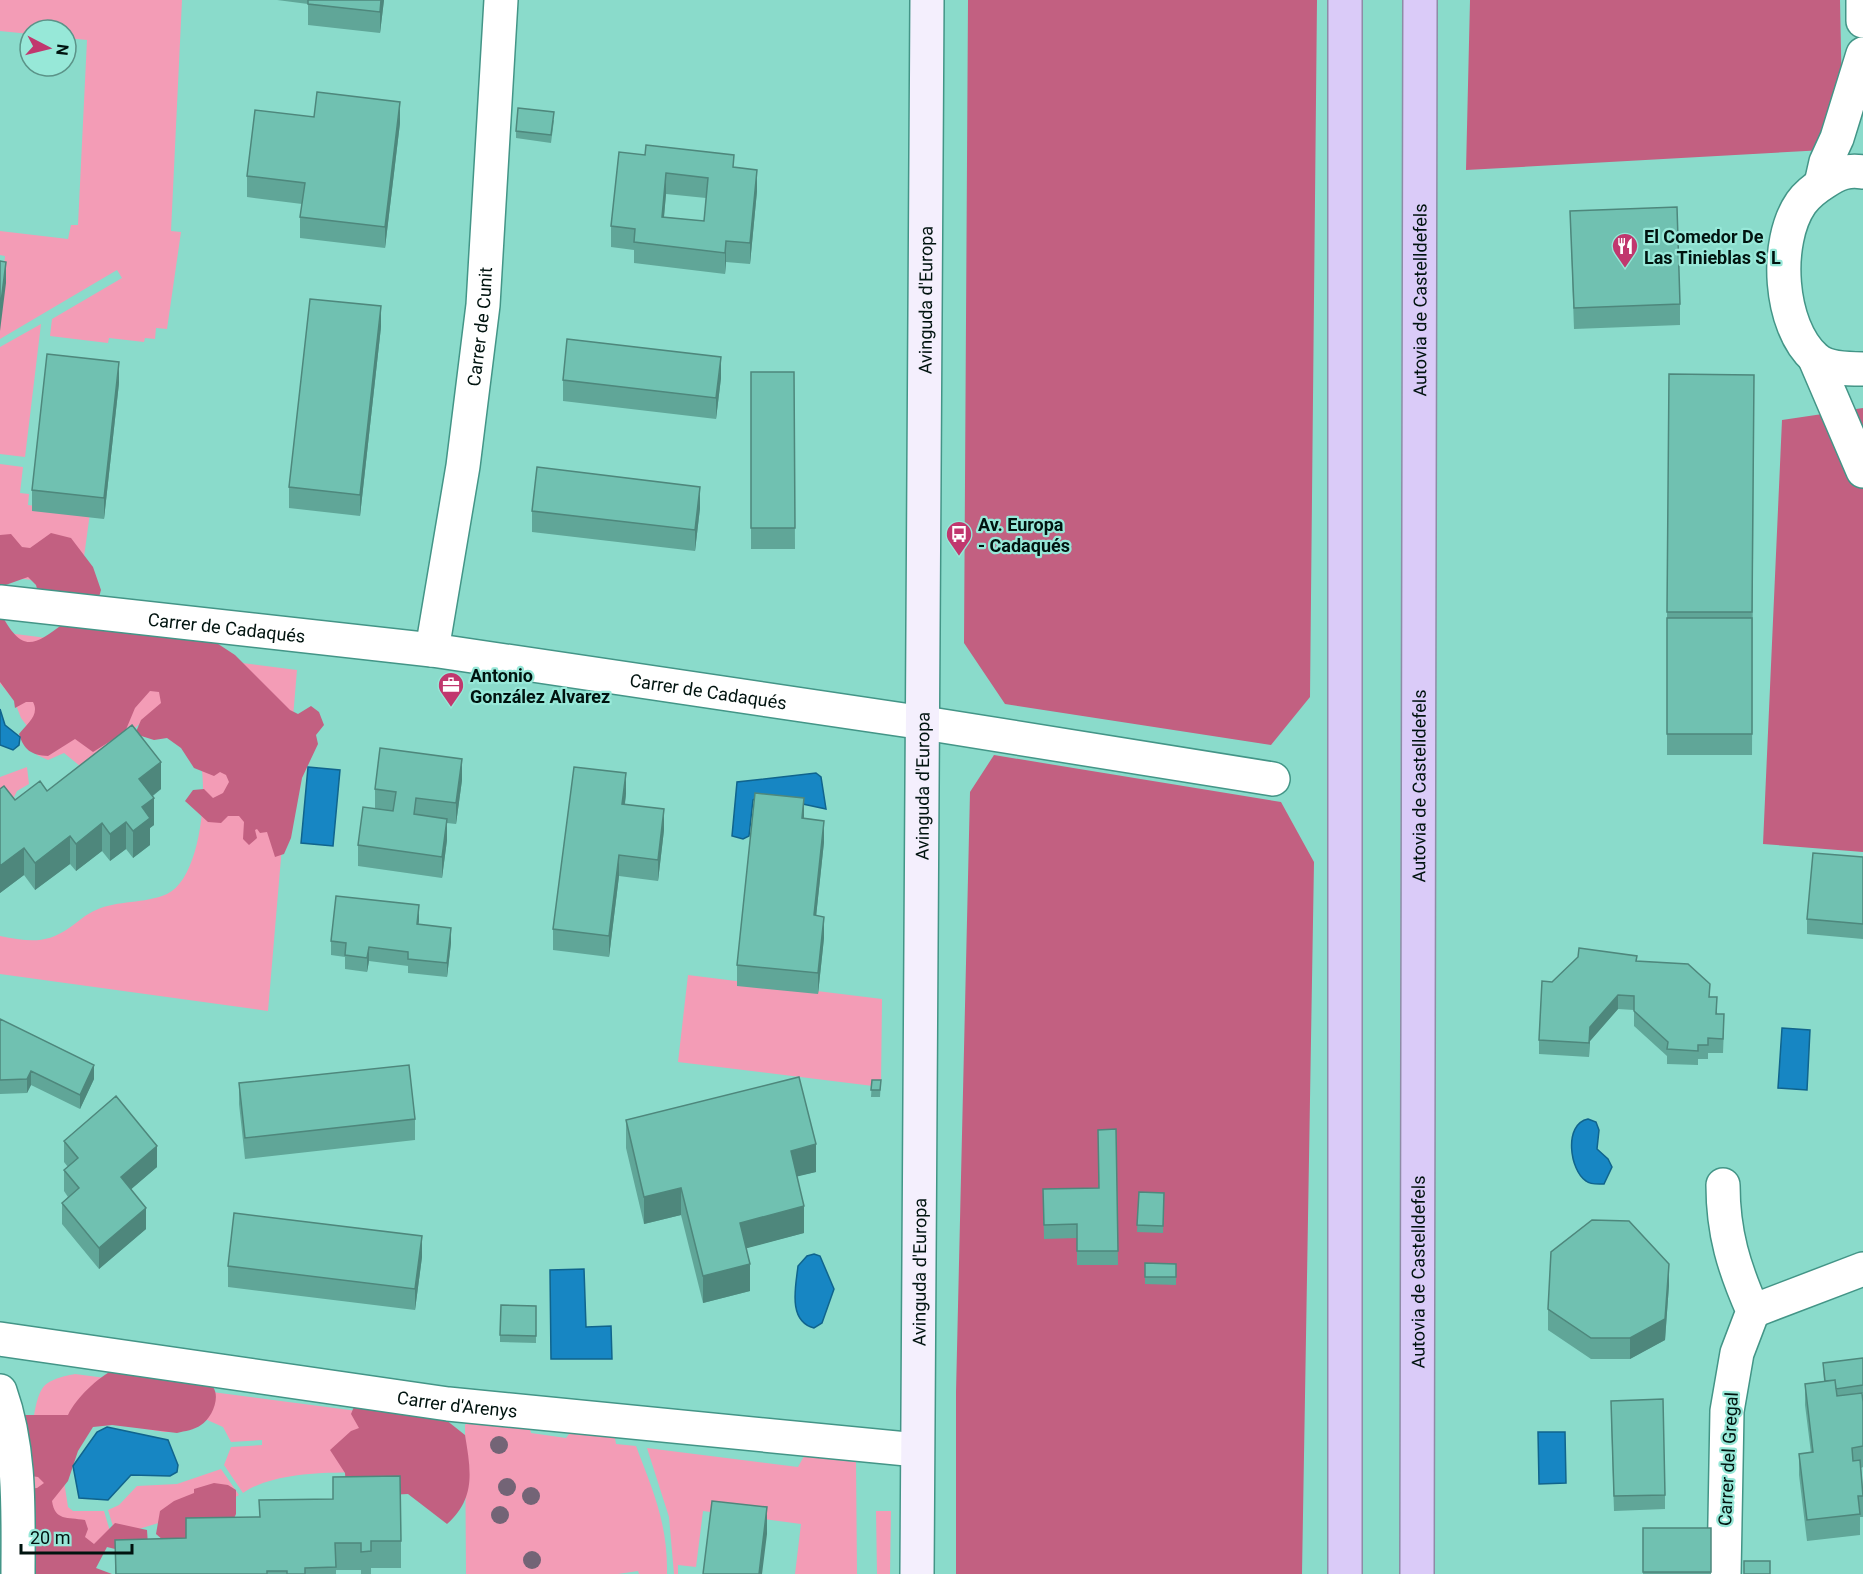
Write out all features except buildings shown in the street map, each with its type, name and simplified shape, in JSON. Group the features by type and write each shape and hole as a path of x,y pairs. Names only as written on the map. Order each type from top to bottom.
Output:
{"highway":[{"path":"1344,1574 1345,0"},
{"name":"Autovia de Castelldefels","path":"1417,1574 1420,0"}],"street":[{"name":"Carrer de Cunit","path":"432,650 463,466 483,305 501,0"},
{"name":"Avinguda d'Europa","path":"917,1574 924,723 921,656 926,470 927,0"},
{"path":"1863,0 1863,21"},
{"path":"1821,184 1826,162 1837,138 1863,54"},
{"path":"1863,172 1838,173 1821,184 1801,203 1790,228 1784,266 1786,300 1794,328 1815,359 1863,466"},
{"path":"1815,359 1841,369 1863,369"},
{"name":"Carrer de Cadaqués","path":"0,602 432,650 924,723 1273,779"},
{"path":"1723,1185 1723,1217 1734,1268 1753,1311 1863,1269"},
{"name":"Carrer del Gregal","path":"1724,1574 1726,1411 1737,1353 1753,1311"},
{"name":"Carrer d'Arenys","path":"0,1339 448,1404 917,1450"},
{"path":"0,1391 12,1423 18,1490 18,1574"}],"shaded area":[{"path":"0,0 182,0 171,231 181,232 167,329 156,328 155,339 145,338 144,342 109,338 108,343 50,336 52,319 122,278 117,270 0,339 0,302 5,256 0,255 0,231 68,239 71,225 78,225 87,40 78,39 78,18 18,18 18,33 0,31"},
{"path":"968,0 1317,0 1310,697 1271,745 1005,704 964,643"},
{"path":"1470,0 1840,0 1843,149 1466,170"},
{"path":"41,324 25,457 0,454 0,347"},
{"path":"1863,408 1863,852 1763,844 1782,420"},
{"path":"0,464 23,467 20,493 29,494 28,505 90,513 80,586 0,576"},
{"path":"51,533 71,538 93,567 101,590 97,604 39,596 36,585 28,577 0,587 0,535 11,534 22,547 30,548"},
{"path":"0,612 14,634 28,642 43,638 64,623 209,638 235,655 290,710 298,714 311,706 319,712 324,725 316,735 318,744 302,778 291,838 284,854 275,857 267,832 260,833 257,829 255,830 257,838 249,845 243,839 244,822 239,816 228,816 221,823 208,822 185,801 193,790 204,789 213,798 223,793 229,782 226,775 220,772 214,776 194,768 181,748 167,738 154,740 135,734 141,720 161,703 159,692 150,691 135,708 125,732 93,752 75,739 48,756 29,751 19,734 32,719 35,707 33,702 26,702 15,708 14,701 0,682"},
{"path":"0,632 297,670 268,1011 0,974 0,936 27,940 52,937 96,910 158,897 167,894 179,885 188,871 194,853 202,812 203,791 200,759 145,719 128,734 80,766 64,753 48,760 37,755 33,734 21,718 14,700 0,683"},
{"path":"994,755 1281,802 1314,862 1302,1574 956,1574 956,1392 970,792"},
{"path":"27,767 29,784 17,791 12,801 0,804 0,777"},
{"path":"688,975 882,999 881,1087 678,1062"},
{"path":"115,1369 140,1377 198,1374 213,1387 216,1397 214,1408 205,1422 195,1428 177,1433 112,1425 93,1427 78,1451 68,1481 52,1501 59,1515 85,1520 88,1529 85,1537 94,1544 115,1523 147,1530 148,1545 139,1555 107,1547 96,1568 112,1574 10,1574 25,1489 37,1488 44,1483 38,1477 23,1475 15,1418 24,1415 68,1415 88,1389 101,1377"},
{"path":"75,1374 426,1420 428,1475 307,1474 261,1484 243,1493 224,1465 231,1447 262,1445 262,1440 231,1442 223,1427 205,1419 173,1432 96,1420 62,1468 68,1507 73,1511 104,1511 112,1538 78,1550 30,1574 31,1449 37,1403 42,1389 48,1383 57,1378"},
{"path":"355,1404 441,1416 465,1435 470,1472 467,1494 463,1504 447,1524 408,1494 347,1497 345,1473 330,1450 351,1431 359,1428 351,1414"},
{"path":"475,1413 528,1420 531,1433 566,1438 575,1426 614,1432 616,1444 636,1446 654,1493 662,1523 667,1574 639,1574 638,1571 618,1574 466,1574 465,1425"},
{"path":"647,1448 798,1467 804,1456 856,1462 857,1574 795,1574 801,1524 703,1511 696,1567 678,1565 678,1574 674,1574 669,1517"},
{"path":"221,1469 239,1495 227,1502 116,1536 108,1510 119,1505 137,1486 177,1484"},
{"path":"214,1483 228,1485 236,1490 236,1514 231,1525 183,1547 163,1540 156,1534 160,1511 174,1501 194,1493 194,1489"},
{"path":"876,1511 891,1511 890,1574 877,1574"}],"water":[{"path":"0,709 5,725 20,737 19,745 13,750 0,745"},
{"path":"308,767 340,770 333,846 301,843"},
{"path":"816,773 821,777 826,809 761,795 753,800 749,836 743,839 732,836 737,782"},
{"path":"1782,1028 1810,1030 1807,1090 1778,1088"},
{"path":"1588,1119 1596,1122 1599,1130 1597,1149 1608,1159 1612,1167 1604,1184 1592,1184 1580,1176 1573,1158 1572,1138 1575,1129"},
{"path":"814,1254 820,1256 834,1289 822,1323 814,1328 805,1324 800,1318 795,1302 795,1292 798,1266 807,1256"},
{"path":"584,1269 586,1327 611,1326 612,1359 551,1359 550,1270"},
{"path":"107,1427 168,1440 178,1465 177,1472 170,1476 131,1475 108,1500 79,1498 73,1466 97,1432"},
{"path":"1538,1432 1565,1432 1566,1483 1539,1484"}],"place":[{"name":"El Comedor De Las Tinieblas S L","path":"1625,269"},
{"name":"Av. Europa - Cadaqués","path":"959,557"},
{"name":"Antonio González Alvarez","path":"451,708"}]}
